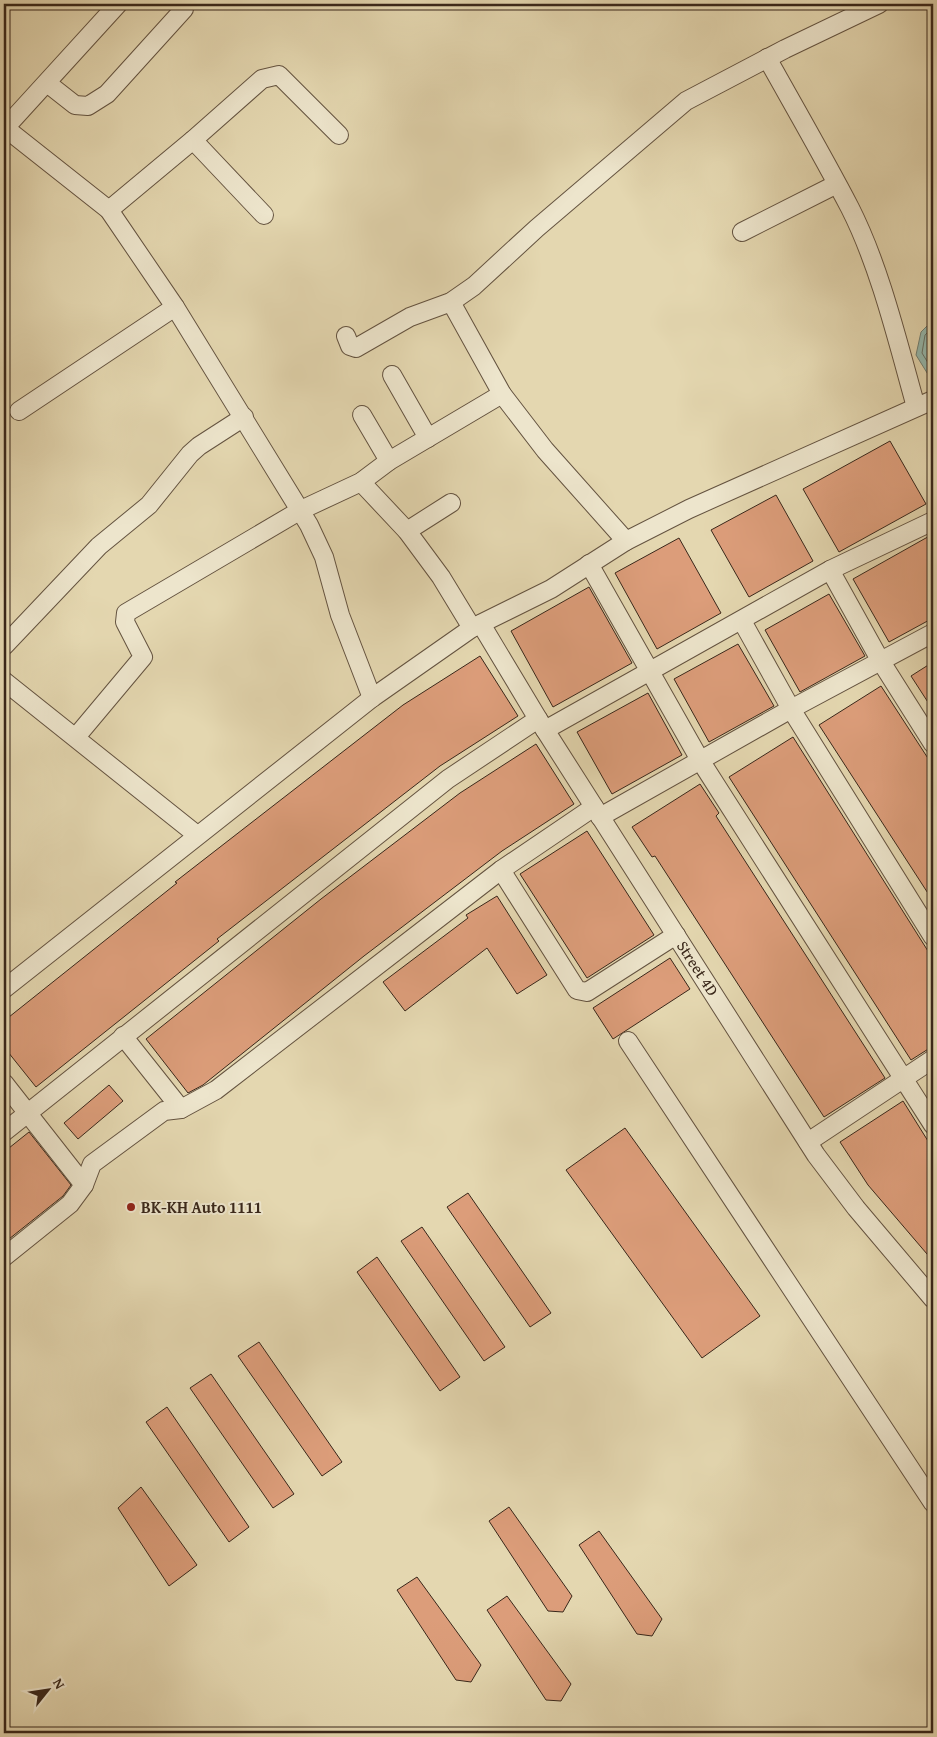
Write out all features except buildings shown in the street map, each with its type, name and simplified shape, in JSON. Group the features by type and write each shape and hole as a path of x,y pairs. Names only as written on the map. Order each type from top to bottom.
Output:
{"street":[{"path":"118,4 4,128 109,210 175,307 301,510 324,557 340,615 372,698"},
{"path":"346,336 350,346 356,348 410,318 451,302 474,286 537,228 681,104 768,58 879,4"},
{"path":"47,83 75,105 88,106 107,94 184,9"},
{"path":"768,58 854,218 885,301 916,407"},
{"path":"109,210 194,140 262,79 279,75 339,135"},
{"path":"194,140 264,215"},
{"path":"742,232 836,185"},
{"path":"451,302 502,394 545,450 626,541"},
{"path":"19,412 175,307"},
{"path":"392,375 428,438"},
{"path":"76,738 143,658 126,622 126,613 301,510 361,482 389,461 502,394"},
{"path":"4,989 196,835 372,698 477,626 551,589 626,541 689,509 801,461 933,400"},
{"path":"362,415 389,461"},
{"path":"4,646 99,546 149,504 190,454 199,446 244,417"},
{"name":"Street 4D","path":"361,482 407,531 477,626 808,1142 856,1208 933,1299"},
{"path":"407,531 451,503"},
{"path":"4,1132 448,779 541,724 649,672 830,570 933,521"},
{"path":"589,564 700,760 933,1125"},
{"path":"830,570 880,660 933,744"},
{"path":"742,621 791,709 933,937"},
{"path":"4,1257 70,1204 84,1185 92,1164 164,1111 180,1109 216,1090 501,870 597,812 700,760 880,660 933,633"},
{"path":"4,681 196,835"},
{"path":"501,870 577,990 587,992 676,935"},
{"path":"123,1036 180,1109"},
{"path":"628,1041 933,1502"},
{"path":"808,1142 933,1059"},
{"path":"4,1083 84,1185"}],"water":[{"path":"933,320 933,376 929,376 916,355 921,332"}],"place":[{"name":"BK-KH Auto 1111","path":"131,1207"}]}
